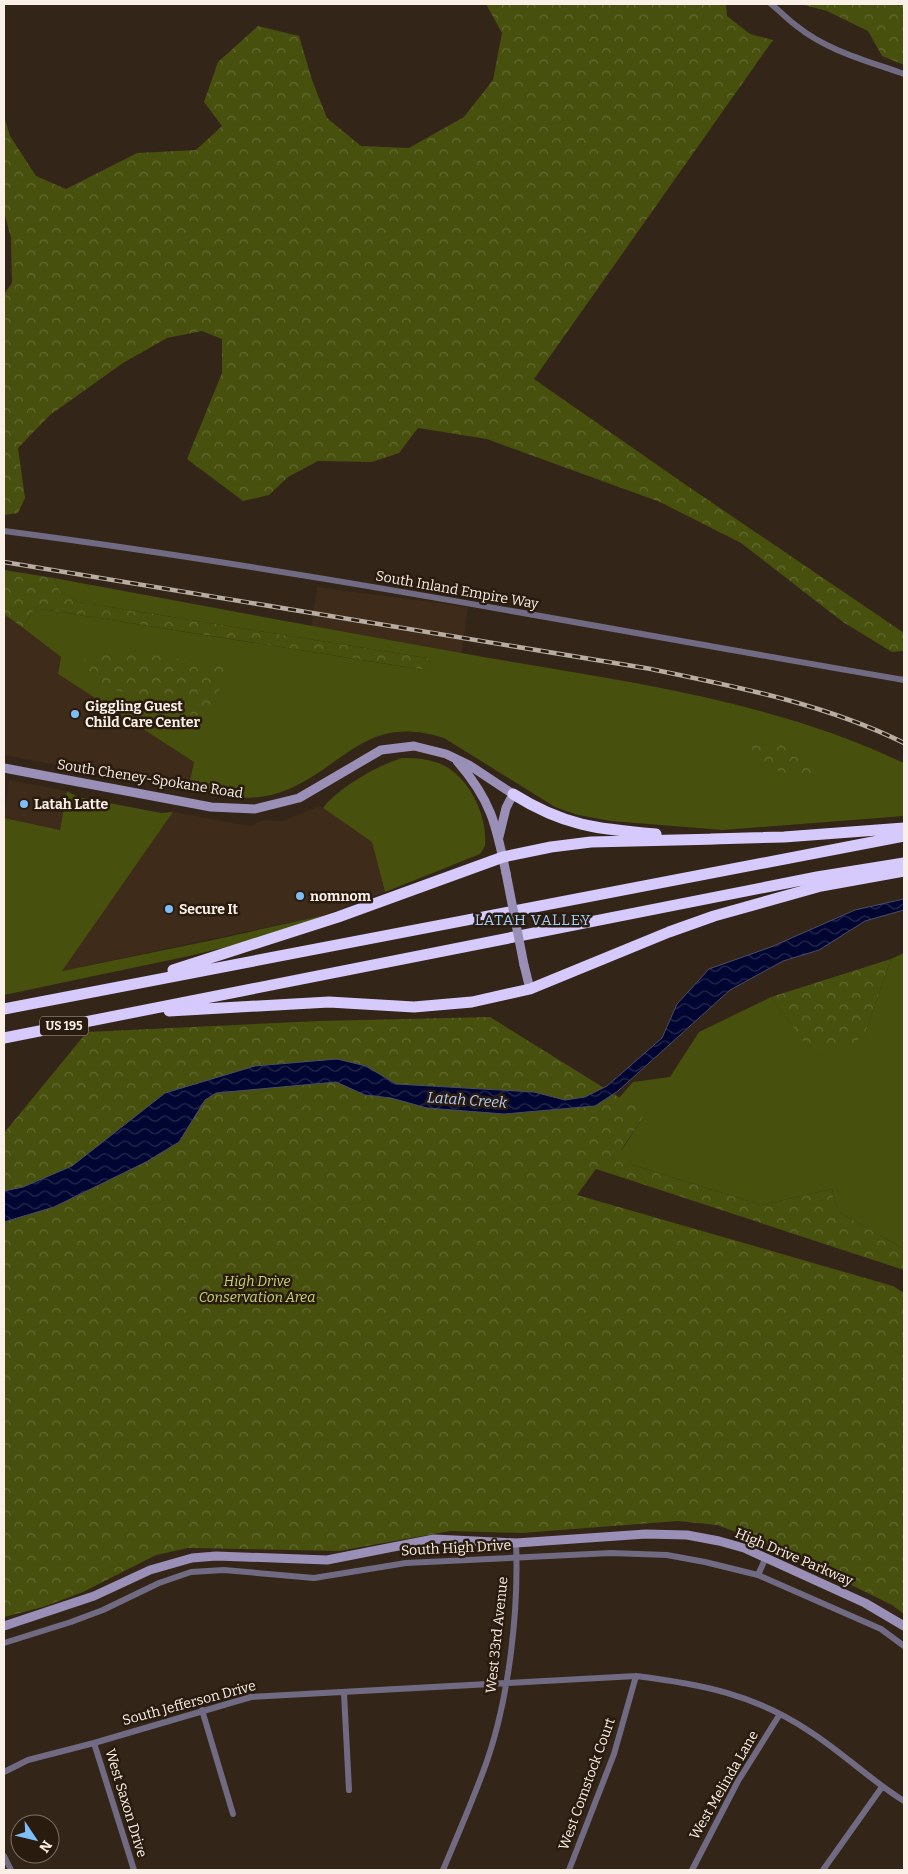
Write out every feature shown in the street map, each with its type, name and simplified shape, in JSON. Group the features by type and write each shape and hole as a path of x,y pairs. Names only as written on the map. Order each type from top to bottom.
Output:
{"highway":[{"path":"513,794 552,815 586,827 718,839"},
{"path":"124,986 338,917 503,857 550,847 591,842 718,839 904,828"},
{"name":"US 195","path":"4,1009 904,836"},
{"name":"US 195","path":"4,1038 817,877 904,863"},
{"path":"124,1014 329,1002 414,1007 472,1002 530,990 669,932 742,907 821,886 904,871"}],"main road":[{"name":"South Cheney-Spokane Road","path":"4,768 211,807 242,810 270,807 299,798 366,757 391,747 426,747 455,759 513,794 504,814 499,837"},
{"name":"South Cheney-Spokane Road","path":"455,759 483,794 499,837 530,990"},
{"name":"High Drive Parkway","path":"516,1543 646,1534 687,1535 719,1541 766,1557 865,1603 904,1626"},
{"name":"South High Drive","path":"4,1626 94,1596 150,1570 192,1558 216,1556 327,1560 434,1539 516,1543"}],"street":[{"path":"771,4 798,28 817,39 844,52 904,74"},
{"name":"South Inland Empire Way","path":"4,532 99,544 322,580 904,680"},
{"name":"West 33rd Avenue","path":"443,1870 487,1760 506,1682 517,1559 516,1543"},
{"name":"South High Drive","path":"4,1643 79,1619 159,1583 191,1572 224,1570 314,1578 406,1563 452,1559 517,1559 610,1553 667,1555 758,1575 881,1629 904,1646"},
{"path":"758,1575 766,1557"},
{"name":"South Jefferson Drive","path":"4,1772 28,1760 94,1743 251,1697 312,1692 344,1693 506,1682 636,1676 689,1682 732,1693 780,1714 808,1730 882,1787 904,1801"},
{"name":"West Comstock Court","path":"569,1870 614,1754 636,1676"},
{"path":"344,1693 349,1790"},
{"path":"202,1710 233,1814"},
{"name":"West Melinda Lane","path":"692,1870 738,1781 780,1714"},
{"name":"West Saxon Drive","path":"94,1743 134,1870"},
{"path":"823,1870 882,1787"},
{"path":"4,1856 11,1870"}],"shaded area":[{"path":"317,587 468,607 461,657 310,637"},
{"path":"4,614 61,657 58,674 194,762 188,790 4,755"},
{"path":"9,780 67,791 60,830 4,818"},
{"path":"320,806 372,842 385,892 325,915 61,971 173,812 250,826 264,820 282,821"}],"green space":[{"path":"486,4 726,4 727,16 750,34 773,40 534,379 904,633 904,651 892,652 843,622 741,543 660,502 487,439 418,428 399,453 372,462 318,461 288,477 269,495 243,501 187,459 222,373 222,339 202,331 167,338 123,363 50,415 18,448 25,498 18,513 4,515 4,294 12,283 11,238 4,212 4,116 10,136 36,176 66,189 137,153 196,150 222,126 204,102 218,62 258,26 299,36 312,80 327,118 361,146 409,148 464,117 493,80 502,33"},
{"path":"800,4 904,4 904,65 882,56 868,31 827,11"},
{"path":"4,570 54,578 60,592 79,602 427,658 431,664 425,670 42,609 32,612 23,628 4,614"},
{"path":"54,578 648,685 752,709 804,724 855,742 904,763 904,816 723,830 611,821 578,815 555,807 444,738 418,732 396,732 377,736 360,744 310,778 277,793 252,798 239,798 188,790 194,762 58,674 61,657 23,628 32,612 42,609 424,670 431,664 427,658 79,602 60,592"},
{"path":"128,651 222,666 228,676 205,712 193,716 172,703 101,687 83,673 83,661 91,653"},
{"path":"774,739 792,746 814,771 812,777 785,774 773,768 752,751 750,741"},
{"path":"402,758 423,759 438,763 453,771 461,779 469,789 480,811 485,835 485,846 480,854 385,892 372,842 323,808 338,793 359,778"},
{"path":"67,791 78,797 161,813 173,812 62,971 325,915 247,942 4,995 4,818 60,830"},
{"path":"904,953 904,1249 841,1213 834,1201 832,1189 761,1205 633,1165 621,1151 643,1118 612,1106 633,1082 670,1077 699,1032 771,997 810,1049 865,1034 891,959"},
{"path":"891,959 865,1034 850,1046 810,1050 771,997"},
{"name":"High Drive Conservation Area","path":"490,1017 633,1106 643,1107 643,1118 621,1150 633,1165 761,1205 832,1189 834,1201 841,1213 904,1249 904,1270 596,1169 577,1195 893,1286 904,1293 904,1614 892,1605 764,1542 717,1525 678,1521 522,1533 450,1531 339,1551 188,1548 156,1555 83,1592 43,1607 4,1617 4,1133 87,1032 320,1021"}],"water":[{"name":"Latah Creek","path":"904,899 904,910 865,921 819,950 783,961 730,990 618,1091 595,1106 504,1114 427,1108 391,1098 365,1095 336,1082 216,1093 205,1100 179,1142 146,1162 54,1207 4,1222 4,1191 23,1187 72,1166 165,1093 255,1066 337,1059 366,1066 396,1084 534,1092 565,1100 585,1097 607,1086 662,1038 677,1004 709,969 771,947 855,910"}],"railway":[{"path":"4,562 651,669 748,690 812,707 874,729 904,743"}],"place":[{"name":"Giggling Guest Child Care Center","path":"75,714"},
{"name":"Latah Latte","path":"24,804"},
{"name":"nomnom","path":"300,896"},
{"name":"Secure It","path":"169,909"}],"district":[{"name":"LATAH VALLEY","path":"533,920"}]}
